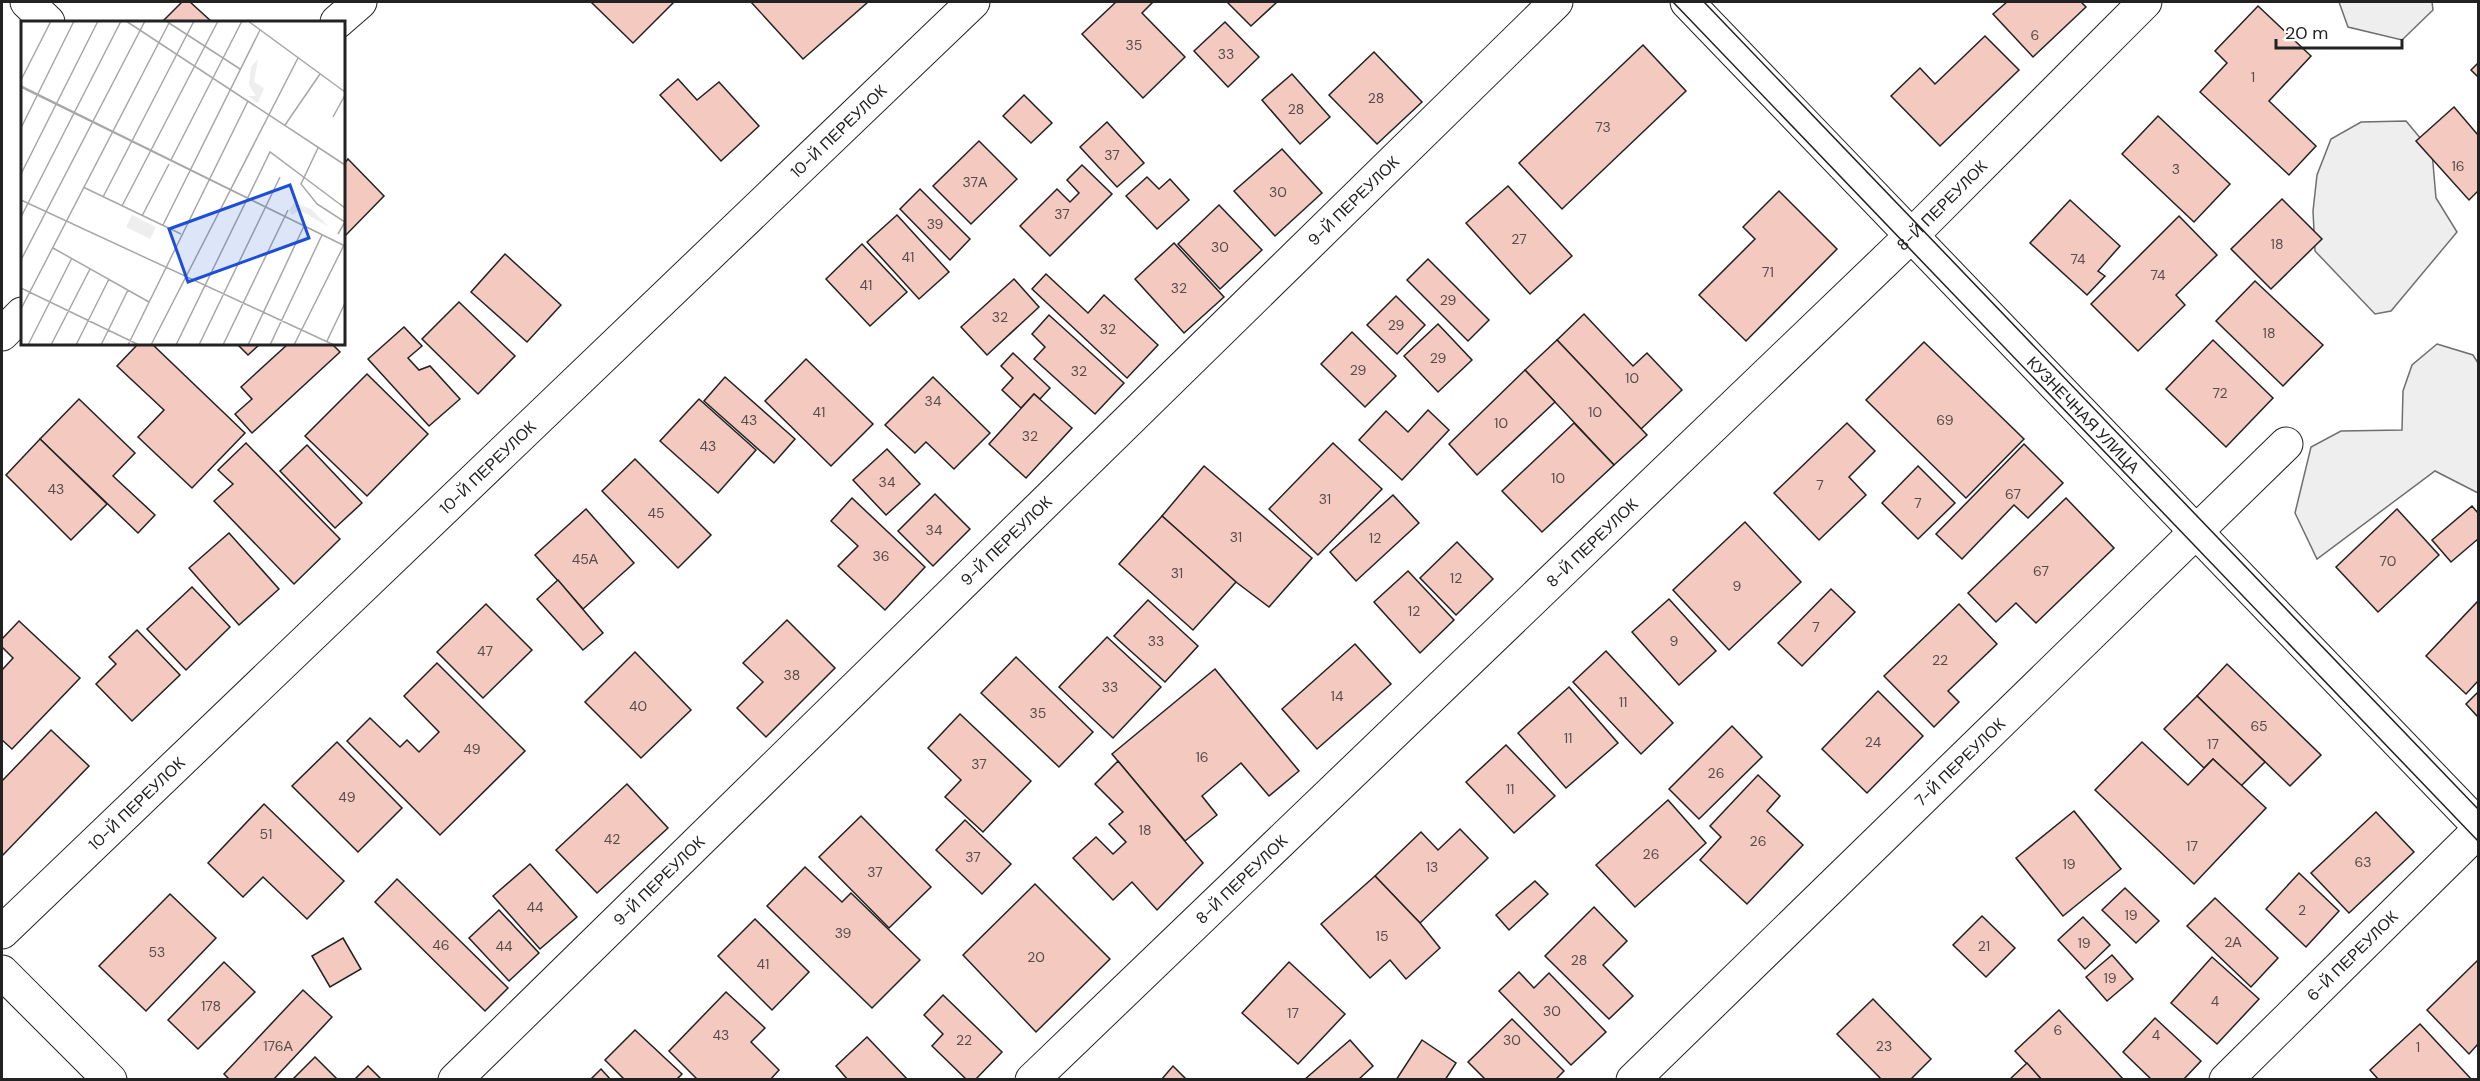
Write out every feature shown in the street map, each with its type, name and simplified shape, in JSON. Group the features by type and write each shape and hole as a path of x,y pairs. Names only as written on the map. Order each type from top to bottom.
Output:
{"street":[{"path":"27,2 47,21"},
{"path":"338,21 360,2"},
{"name":"10-Й ПЕРЕУЛОК","path":"2,932 973,2"},
{"name":"9-Й ПЕРЕУЛОК","path":"455,1080 1556,2"},
{"name":"КУЗНЕЧНАЯ УЛИЦА","path":"1687,2 2197,530 2478,825"},
{"name":"8-Й ПЕРЕУЛОК","path":"1032,1080 1912,235 2145,2"},
{"path":"2,334 21,315"},
{"name":"7-Й ПЕРЕУЛОК","path":"1633,1080 2286,444"},
{"name":"6-Й ПЕРЕУЛОК","path":"2226,1080 2478,831"},
{"path":"2,972 110,1080"}],"shaded area":[{"path":"2339,2 2432,2 2433,10 2402,40 2348,27"},
{"path":"2406,121 2432,152 2436,198 2457,232 2391,311 2375,314 2315,251 2313,211 2317,175 2331,139 2361,122"},
{"path":"2437,344 2473,355 2478,363 2478,493 2435,471 2317,559 2295,513 2311,447 2341,431 2402,430 2403,391 2412,365"}],"building":[{"path":"182,2 190,2 211,21 163,21"},
{"path":"591,2 674,2 633,43"},
{"path":"751,2 868,2 803,59"},
{"path":"1116,2 1153,2 1142,13 1185,57 1143,98 1082,34"},
{"path":"1227,2 1277,2 1251,26"},
{"path":"2007,2 2081,2 2086,7 2033,57 1993,14"},
{"path":"2258,6 2311,56 2269,101 2316,146 2289,175 2200,92 2227,63 2215,51"},
{"path":"1225,22 1259,57 1228,87 1194,51"},
{"path":"1985,36 2019,70 1940,146 1891,96 1920,68 1935,84"},
{"path":"1643,45 1686,91 1562,209 1519,163"},
{"path":"1374,52 1422,102 1377,144 1329,95"},
{"path":"2478,63 2478,77 2471,70"},
{"path":"1292,74 1330,117 1300,144 1262,100"},
{"path":"678,79 697,100 719,82 759,126 721,161 660,95"},
{"path":"1024,95 1052,123 1031,143 1003,116"},
{"path":"2454,107 2478,135 2478,191 2469,200 2416,141"},
{"path":"2158,116 2230,184 2194,222 2122,154"},
{"path":"1107,122 1144,163 1117,187 1080,147"},
{"path":"979,141 1017,179 971,224 933,186"},
{"path":"1282,149 1322,193 1275,236 1234,191"},
{"path":"348,159 384,196 345,236 345,163"},
{"path":"1082,165 1112,194 1050,256 1020,226 1057,189 1070,202 1079,193 1067,180"},
{"path":"1147,177 1159,189 1170,179 1189,200 1157,229 1126,196"},
{"path":"1508,186 1572,256 1530,294 1466,223"},
{"path":"920,189 970,239 950,260 900,209"},
{"path":"1779,191 1837,249 1746,341 1699,295 1755,239 1743,227"},
{"path":"2282,199 2322,239 2271,289 2231,249"},
{"path":"2070,200 2120,246 2098,271 2105,276 2087,295 2030,243"},
{"path":"1219,205 1262,250 1220,289 1178,244"},
{"path":"897,215 949,272 919,299 867,242"},
{"path":"2179,216 2217,255 2176,295 2185,305 2138,351 2091,304"},
{"path":"1174,243 1224,297 1184,333 1135,279"},
{"path":"862,244 907,292 870,326 826,279"},
{"path":"505,254 561,305 527,342 471,292"},
{"path":"1428,259 1489,320 1468,341 1407,280"},
{"path":"1046,274 1088,313 1104,295 1158,345 1127,378 1032,289"},
{"path":"1014,279 1039,307 987,355 961,327"},
{"path":"2255,281 2323,345 2283,386 2216,321"},
{"path":"1396,296 1425,325 1397,354 1367,325"},
{"path":"459,302 515,356 478,394 422,339"},
{"path":"1584,314 1633,366 1647,353 1682,390 1641,429 1557,340"},
{"path":"1049,315 1124,383 1095,414 1034,359 1045,347 1032,334"},
{"path":"1438,324 1472,360 1438,392 1404,356"},
{"path":"404,327 422,346 408,358 419,370 430,366 460,399 429,426 368,359"},
{"path":"1352,332 1396,376 1365,407 1321,364"},
{"path":"1557,340 1647,435 1614,465 1525,370"},
{"path":"2213,340 2273,398 2226,447 2166,389"},
{"path":"1924,342 2024,439 1966,498 1866,400"},
{"path":"137,345 153,345 245,433 192,488 138,437 164,410 117,366"},
{"path":"238,345 259,345 248,355"},
{"path":"287,345 333,345 340,352 252,433 235,414 252,399 241,387"},
{"path":"1013,353 1050,388 1040,399 1034,394 1021,408 1002,390 1013,378 1001,366"},
{"path":"806,359 873,424 831,466 765,401"},
{"path":"1525,370 1555,402 1477,475 1449,444"},
{"path":"367,374 428,434 367,496 305,436"},
{"path":"725,377 795,439 774,463 704,401"},
{"path":"933,377 990,433 954,469 926,442 915,453 885,425"},
{"path":"1034,394 1072,428 1026,478 989,444"},
{"path":"79,399 135,453 113,476 155,515 138,533 40,439"},
{"path":"699,399 756,450 718,493 660,441"},
{"path":"1428,410 1449,430 1402,480 1359,440 1386,411 1408,432"},
{"path":"1574,423 1614,465 1542,532 1502,491"},
{"path":"1847,423 1875,451 1849,477 1866,495 1819,540 1774,493"},
{"path":"40,439 107,504 71,540 6,475"},
{"path":"246,443 340,539 294,584 214,501 233,484 218,470"},
{"path":"1333,443 1382,489 1318,555 1269,509"},
{"path":"2024,444 2063,483 2028,518 2014,505 1962,559 1936,534"},
{"path":"307,445 362,503 335,528 280,471"},
{"path":"887,449 920,484 886,515 853,480"},
{"path":"635,459 711,535 678,568 602,491"},
{"path":"1204,466 1312,558 1269,607 1236,582 1162,516"},
{"path":"1918,466 1955,503 1918,539 1882,503"},
{"path":"935,494 970,529 933,566 898,531"},
{"path":"1393,495 1419,523 1356,581 1330,552"},
{"path":"852,498 925,567 885,610 838,566 858,546 831,521"},
{"path":"2066,498 2114,548 2036,623 2016,603 1996,622 1968,593"},
{"path":"2472,506 2478,513 2478,539 2451,562 2432,540"},
{"path":"586,509 634,563 583,609 535,555"},
{"path":"2397,509 2439,555 2378,612 2336,567"},
{"path":"1162,516 1236,582 1193,630 1119,564"},
{"path":"1745,522 1801,582 1729,650 1673,590"},
{"path":"229,533 279,589 239,625 189,568"},
{"path":"1457,542 1493,579 1456,615 1420,578"},
{"path":"1408,571 1454,620 1420,653 1374,602"},
{"path":"558,580 603,633 583,650 537,599"},
{"path":"192,587 230,627 186,670 147,629"},
{"path":"1831,589 1855,612 1802,666 1778,643"},
{"path":"1669,599 1716,651 1679,685 1632,632"},
{"path":"1148,600 1198,646 1165,682 1114,636"},
{"path":"2478,601 2478,681 2466,694 2426,656"},
{"path":"486,604 532,650 483,698 437,652"},
{"path":"1959,604 1997,644 1948,691 1959,702 1934,727 1884,676"},
{"path":"787,620 835,668 766,737 737,708 763,682 743,663"},
{"path":"19,621 80,678 12,749 2,740 2,670 13,658 2,647 2,639"},
{"path":"137,630 180,675 132,721 96,684 116,664 109,657"},
{"path":"1107,637 1161,687 1113,738 1059,687"},
{"path":"1355,644 1391,684 1317,749 1282,709"},
{"path":"1606,651 1673,723 1641,754 1573,682"},
{"path":"635,652 691,710 641,758 585,702"},
{"path":"1016,657 1093,732 1059,767 981,693"},
{"path":"437,663 525,751 440,835 347,741 370,718 400,747 407,740 419,752 439,732 404,696"},
{"path":"2227,664 2321,755 2290,786 2197,696"},
{"path":"1215,669 1299,771 1269,796 1241,763 1202,796 1217,815 1185,841 1112,754"},
{"path":"1569,687 1618,743 1566,788 1518,733"},
{"path":"1878,691 1923,736 1867,793 1822,749"},
{"path":"2478,692 2478,717 2466,704"},
{"path":"2197,696 2265,762 2241,786 2213,759 2204,768 2164,729"},
{"path":"960,714 1031,781 983,832 945,797 961,780 928,748"},
{"path":"1732,726 1762,757 1699,819 1669,789"},
{"path":"51,730 89,766 2,856 2,781"},
{"path":"337,742 402,808 358,852 292,786"},
{"path":"2142,742 2188,785 2213,759 2266,808 2194,884 2095,790"},
{"path":"1506,745 1555,796 1514,833 1466,782"},
{"path":"1118,761 1203,863 1157,910 1132,882 1113,900 1073,858 1096,837 1113,854 1126,842 1109,824 1123,812 1095,784"},
{"path":"1758,775 1780,796 1767,811 1803,845 1747,904 1700,860 1721,837 1710,826"},
{"path":"627,784 668,828 597,893 556,850"},
{"path":"1668,800 1706,843 1635,907 1596,865"},
{"path":"264,804 344,881 307,919 263,877 243,897 208,863"},
{"path":"2074,811 2121,869 2063,916 2016,858"},
{"path":"2376,812 2414,852 2349,913 2311,873"},
{"path":"861,816 931,887 889,928 819,857"},
{"path":"965,820 1011,864 982,894 936,850"},
{"path":"1460,829 1488,858 1420,923 1375,876 1421,832 1438,850"},
{"path":"530,864 577,917 540,949 493,896"},
{"path":"805,867 842,902 851,893 920,960 872,1008 767,906"},
{"path":"2299,873 2339,911 2306,947 2266,909"},
{"path":"1375,876 1420,923 1440,948 1406,979 1390,960 1370,978 1321,924"},
{"path":"397,879 508,988 485,1011 375,902"},
{"path":"1535,881 1548,894 1509,930 1496,915"},
{"path":"1035,884 1110,959 1036,1032 963,955"},
{"path":"2125,888 2159,921 2136,943 2102,910"},
{"path":"170,894 216,938 146,1011 99,966"},
{"path":"2215,898 2278,958 2251,987 2187,926"},
{"path":"1594,907 1627,941 1603,965 1633,996 1609,1019 1545,956"},
{"path":"499,910 539,953 509,981 469,938"},
{"path":"1982,916 2015,948 1986,977 1953,945"},
{"path":"2083,917 2110,945 2085,969 2058,940"},
{"path":"755,919 809,972 772,1010 718,956"},
{"path":"343,938 361,969 330,987 312,956"},
{"path":"2112,955 2133,979 2107,1001 2086,977"},
{"path":"2212,957 2259,999 2217,1044 2171,1003"},
{"path":"2478,960 2478,1044 2469,1054 2427,1010"},
{"path":"224,962 255,992 198,1049 168,1020"},
{"path":"1289,962 1345,1014 1298,1064 1242,1013"},
{"path":"1519,972 1534,988 1549,973 1606,1032 1571,1065 1499,991"},
{"path":"303,990 332,1017 273,1080 230,1080 224,1074"},
{"path":"726,992 765,1028 751,1042 779,1070 770,1080 698,1080 669,1051"},
{"path":"943,995 1002,1052 975,1080 967,1080 932,1046 943,1034 924,1015"},
{"path":"1873,999 1931,1059 1910,1080 1882,1080 1837,1034"},
{"path":"2059,1010 2124,1080 2042,1080 2015,1051"},
{"path":"2155,1018 2201,1061 2183,1080 2152,1080 2123,1052"},
{"path":"1512,1019 1564,1071 1555,1080 1486,1080 1468,1062"},
{"path":"2420,1024 2472,1080 2379,1080 2370,1070"},
{"path":"635,1030 682,1074 676,1080 625,1080 605,1060"},
{"path":"867,1037 908,1080 848,1080 836,1066"},
{"path":"1350,1040 1373,1066 1358,1080 1304,1080"},
{"path":"1422,1040 1456,1063 1445,1080 1396,1080"},
{"path":"315,1057 338,1080 292,1080"},
{"path":"2027,1063 2042,1080 2009,1080"},
{"path":"368,1066 382,1080 354,1080"},
{"path":"1173,1066 1187,1080 1161,1080"},
{"path":"601,1069 611,1080 590,1080"}],"tram line":[{"path":"1673,2 2478,841"},
{"path":"1704,2 2478,809"}]}
